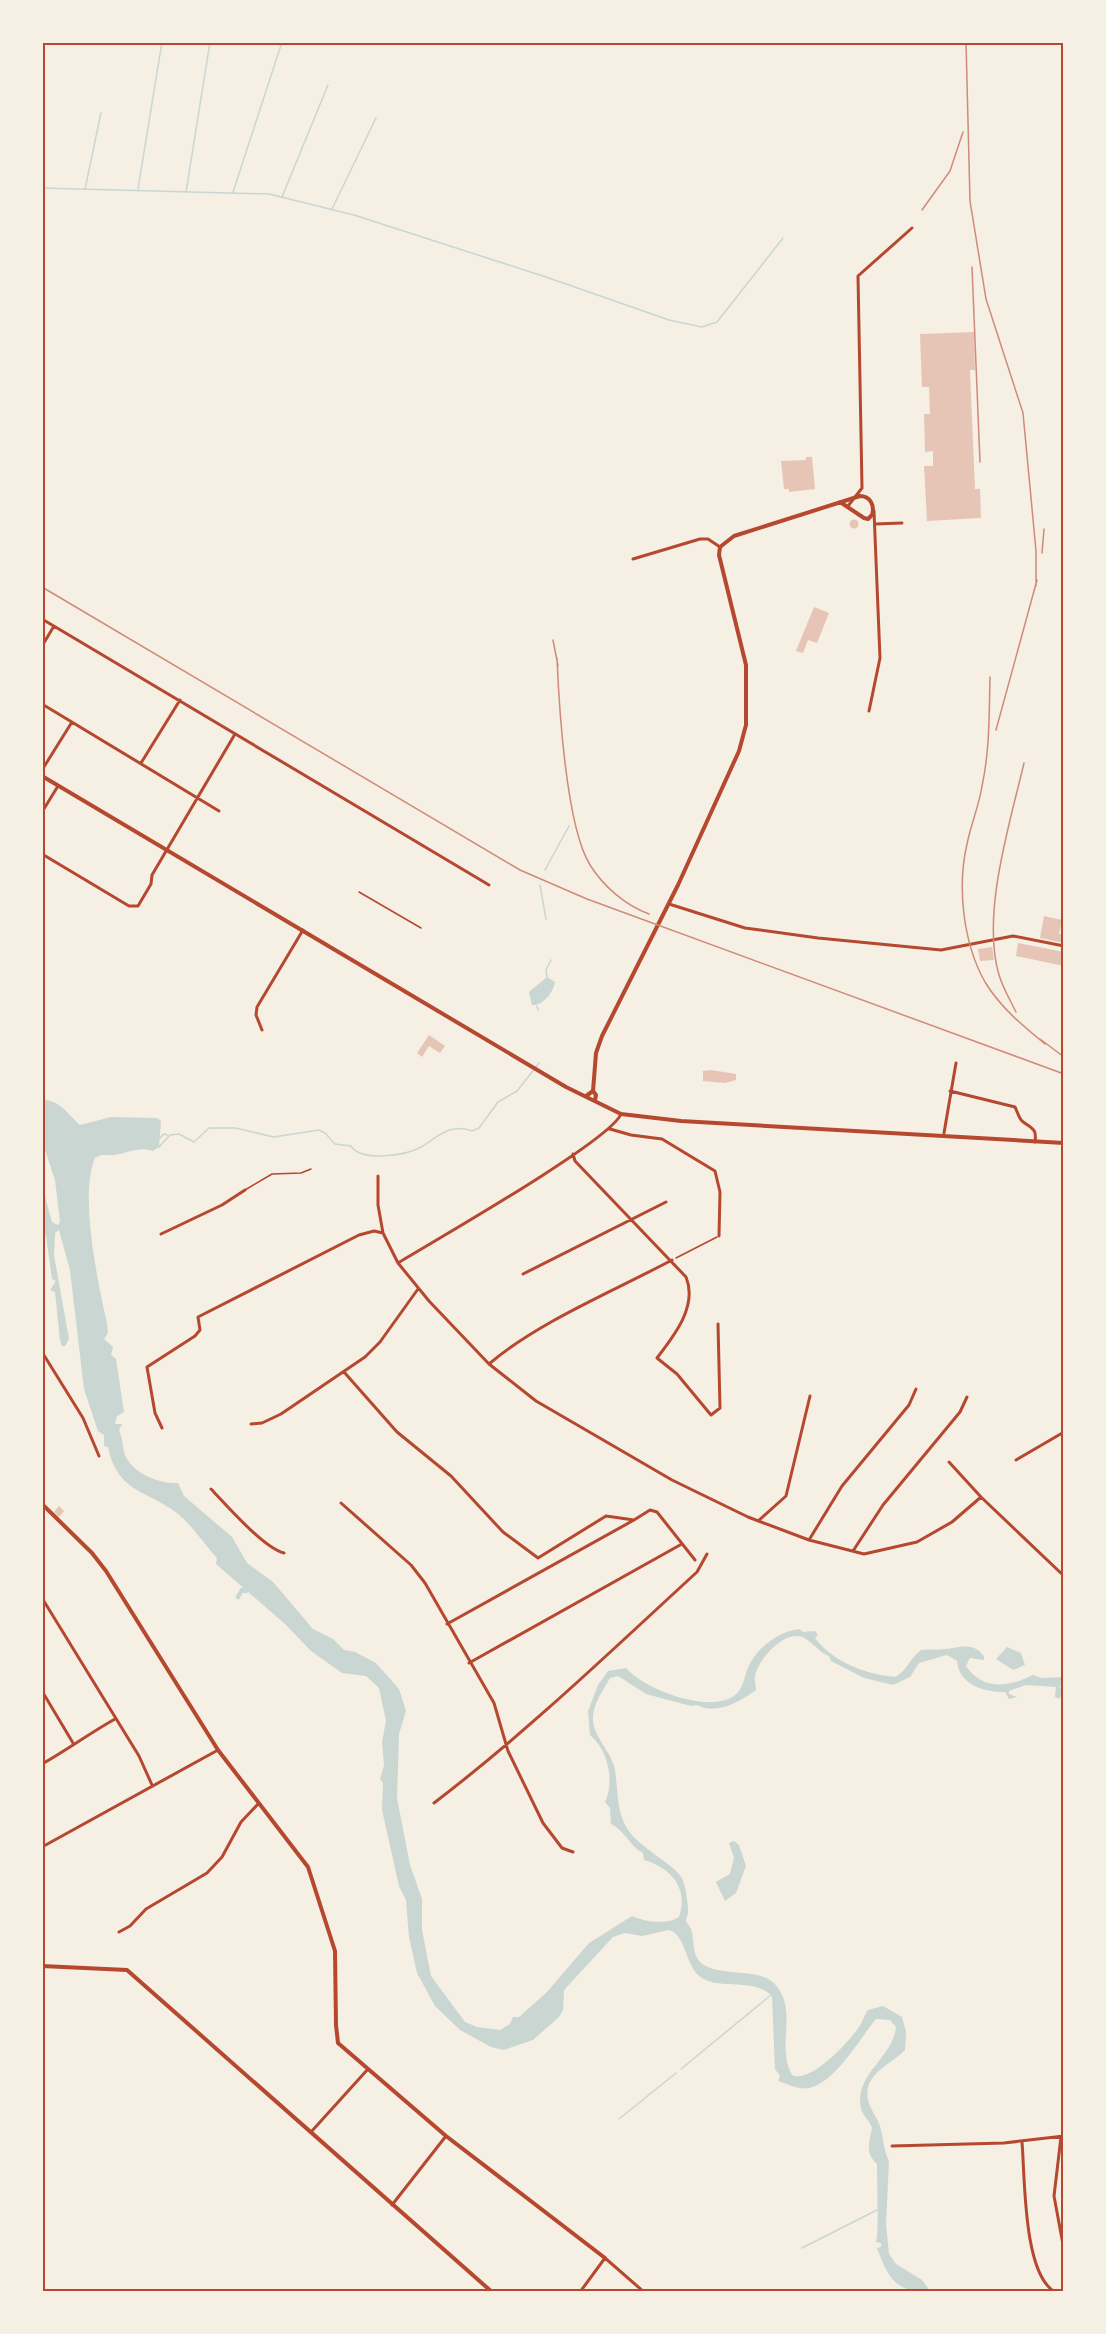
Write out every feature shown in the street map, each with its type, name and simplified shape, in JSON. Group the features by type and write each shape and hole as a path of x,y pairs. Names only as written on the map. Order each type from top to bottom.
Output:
{"street":[{"path":"869,711 880,658 874,511 862,488 861,332 858,276 912,228"},
{"path":"847,508 862,488"},
{"path":"595,1100 596,1095 593,1092 596,1053 602,1036 669,904 739,751 746,725 746,665 719,555 720,547 734,537 854,497 868,498"},
{"path":"840,502 875,523 902,523"},
{"path":"868,519 874,511"},
{"path":"633,559 700,539 708,539 720,547"},
{"path":"42,619 489,885"},
{"path":"42,646 54,626"},
{"path":"141,763 180,700"},
{"path":"42,704 219,811"},
{"path":"42,770 72,722"},
{"path":"42,854 129,906 138,906 152,884 152,875 235,734"},
{"path":"42,776 533,1067 586,1096 590,1101 595,1100 621,1114 681,1121 1064,1143"},
{"path":"42,812 58,786"},
{"path":"669,904 745,928 818,938 941,950 995,939 1023,937 1064,946"},
{"path":"262,1030 256,1015 257,1007 303,930"},
{"path":"944,1133 949,1115 950,1091 956,1063"},
{"path":"950,1091 1015,1107 1022,1121 1033,1127 1036,1133 1035,1142"},
{"path":"586,1096 593,1092"},
{"path":"398,1263 573,1154 610,1129 621,1114"},
{"path":"610,1129 631,1135 662,1139 715,1171 720,1192 720,1236"},
{"path":"573,1154 575,1161 686,1277 690,1288 687,1307 680,1325 657,1358 677,1374 711,1415 720,1408 718,1324"},
{"path":"378,1176 378,1205 383,1233 398,1263 418,1289 489,1364 536,1401 669,1479 758,1521 809,1540 864,1554 917,1542 952,1522 981,1497"},
{"path":"161,1234 222,1205 245,1190"},
{"path":"523,1274 666,1202"},
{"path":"162,1428 155,1413 147,1367 195,1336 200,1330 198,1317 359,1235 374,1231 383,1233"},
{"path":"489,1364 502,1353 556,1320 672,1260"},
{"path":"251,1424 262,1423 281,1414 312,1391 344,1372 380,1342 418,1289"},
{"path":"42,1352 83,1418 99,1456"},
{"path":"344,1372 376,1411 451,1476 503,1532 531,1555 538,1558 606,1516 634,1520"},
{"path":"809,1540 842,1486 909,1405 916,1389"},
{"path":"758,1521 786,1496 810,1396"},
{"path":"853,1551 883,1505 960,1412 967,1397"},
{"path":"1016,1460 1064,1432"},
{"path":"949,1462 981,1497 1064,1576"},
{"path":"211,1489 246,1525 277,1551 284,1553"},
{"path":"341,1503 396,1551 420,1577 494,1703 508,1750 550,1835 562,1848 573,1852"},
{"path":"42,1504 92,1553 106,1572 220,1752 308,1867 335,1951 338,2043 446,2136 605,2258 644,2292"},
{"path":"447,1624 645,1512 657,1512 680,1545 694,1560"},
{"path":"469,1663 680,1545"},
{"path":"434,1803 508,1744 697,1572 707,1554"},
{"path":"42,1599 152,1785"},
{"path":"42,1691 73,1743"},
{"path":"42,1764 115,1719"},
{"path":"42,1847 152,1785 220,1752"},
{"path":"119,1932 130,1926 146,1909 207,1873 232,1842 241,1822 259,1803"},
{"path":"42,1966 127,1970 492,2292"},
{"path":"311,2132 368,2069"},
{"path":"392,2205 446,2136"},
{"path":"892,2146 1022,2142 1062,2136 1054,2196 1064,2250"},
{"path":"1022,2142 1032,2251 1042,2281 1055,2292"},
{"path":"580,2292 605,2258"}],"lane":[{"path":"359,892 421,927"},
{"path":"245,1190 272,1174 301,1173 311,1169"}],"path":[{"path":"672,1260 720,1236"}],"shaded area":[{"path":"547,977 555,982 552,990 544,1001 532,1005 529,992"},
{"path":"42,1100 58,1105 80,1125 111,1117 157,1118 161,1121 159,1147 153,1151 138,1150 98,1156 95,1158 91,1174 89,1216 107,1323 108,1333 104,1339 113,1347 111,1355 116,1359 124,1412 117,1416 115,1424 122,1424 119,1430 124,1452 132,1466 146,1476 162,1482 178,1483 184,1496 232,1537 247,1563 273,1582 313,1629 333,1639 344,1650 355,1652 376,1663 399,1689 406,1711 399,1734 397,1798 410,1865 422,1899 422,1930 431,1976 465,2022 477,2027 500,2030 510,2024 513,2017 519,2017 547,1992 589,1943 632,1916 656,1922 674,1920 679,1917 682,1897 670,1874 644,1860 643,1853 611,1824 610,1808 605,1802 609,1785 608,1766 601,1749 590,1735 588,1711 598,1685 608,1671 626,1668 647,1684 694,1701 724,1700 740,1690 751,1662 761,1649 775,1638 799,1629 803,1632 815,1631 818,1635 815,1638 823,1647 851,1666 895,1677 921,1650 966,1646 975,1648 984,1656 984,1660 970,1658 966,1666 980,1680 988,1683 1006,1684 1033,1675 1041,1678 1064,1677 1064,1685 1060,1686 1062,1694 1059,1699 1055,1697 1056,1687 1026,1685 1009,1691 1009,1694 1017,1697 1009,1699 1005,1692 989,1691 974,1686 962,1676 957,1661 947,1655 919,1663 910,1677 893,1685 864,1678 831,1661 829,1656 806,1639 791,1636 771,1649 765,1656 755,1676 756,1690 739,1701 712,1709 697,1705 691,1706 646,1694 618,1676 610,1678 594,1709 593,1720 596,1733 615,1770 619,1808 624,1823 633,1836 682,1878 688,1904 686,1921 691,1929 697,1958 704,1965 713,1969 764,1977 778,1988 786,2009 786,2053 792,2075 800,2076 809,2073 828,2060 854,2034 868,2010 883,2006 902,2017 906,2032 905,2050 874,2076 868,2091 868,2100 880,2126 889,2161 886,2224 889,2254 896,2264 922,2280 931,2292 909,2289 895,2282 885,2268 877,2248 881,2247 881,2243 876,2242 877,2164 869,2152 872,2128 862,2111 860,2096 868,2076 893,2038 896,2027 890,2020 876,2019 838,2069 819,2084 801,2088 778,2081 780,2076 775,2069 772,1996 754,1987 715,1983 698,1975 682,1943 669,1930 642,1936 625,1933 613,1937 564,1990 563,2010 559,2017 533,2040 504,2050 491,2047 460,2030 435,2006 417,1973 409,1937 406,1900 399,1886 382,1810 383,1783 380,1779 384,1766 382,1742 386,1721 379,1688 366,1676 342,1673 311,1651 285,1624 216,1564 217,1558 177,1513 126,1482 118,1473 108,1447 104,1446 104,1435 98,1431 84,1389 70,1270 59,1230 55,1233 54,1255 69,1339 65,1346 62,1346 60,1340 55,1292 50,1290 56,1281 52,1279 46,1236 42,1233 42,1186 52,1222 58,1225 60,1222 55,1180 42,1141"},
{"path":"1007,1647 1021,1653 1025,1665 1013,1670 996,1659"},
{"path":"734,1841 739,1845 746,1866 736,1893 725,1901 716,1882 730,1874 734,1858 729,1843"}],"building":[{"path":"974,332 975,370 970,370 975,489 980,489 981,518 927,521 924,466 933,466 933,451 925,452 924,414 930,414 929,387 922,387 920,334"},
{"path":"806,457 812,457 815,489 789,492 789,489 784,489 781,461 806,460"},
{"path":"854,519 859,524 854,529 849,524"},
{"path":"814,607 829,613 817,643 808,640 803,653 796,651"},
{"path":"1044,916 1062,920 1059,934 1064,935 1064,943 1040,938"},
{"path":"1018,943 1064,952 1064,966 1016,956"},
{"path":"992,947 994,960 980,961 978,949"},
{"path":"429,1035 445,1046 440,1053 429,1046 422,1057 417,1053"},
{"path":"703,1071 736,1074 736,1080 725,1083 703,1081"},
{"path":"59,1506 64,1511 59,1517 54,1512"}],"waterway":[{"path":"138,189 162,42"},
{"path":"186,192 210,42"},
{"path":"233,192 282,42"},
{"path":"282,197 328,85"},
{"path":"85,189 101,113"},
{"path":"332,209 376,118"},
{"path":"42,188 269,194 354,215 546,277 669,320 702,327 717,322 783,238"},
{"path":"545,870 569,826"},
{"path":"540,885 546,919"},
{"path":"547,977 546,970 551,960"},
{"path":"537,1006 538,1010"},
{"path":"159,1147 170,1135 179,1134 194,1142 209,1128 235,1128 274,1137 319,1130 335,1144 351,1146 364,1154 384,1156 405,1153 451,1130 472,1131 479,1128 498,1102 517,1091 539,1063"},
{"path":"160,1138 164,1134 167,1135"},
{"path":"238,1597 242,1590 246,1591 250,1587"},
{"path":"681,2069 771,1995"},
{"path":"619,2119 676,2073"},
{"path":"802,2248 877,2210"}],"railway":[{"path":"966,42 970,201 986,299 1023,413 1036,551 1036,586"},
{"path":"922,210 950,171 963,132"},
{"path":"972,267 980,462"},
{"path":"1042,553 1044,529"},
{"path":"996,730 1037,580"},
{"path":"42,587 520,870 587,899 1064,1074"},
{"path":"553,640 558,666"},
{"path":"557,658 565,765 575,823 582,847 590,865 608,888 632,906 649,914"},
{"path":"990,677 989,732 985,772 969,837 962,878 964,914 972,950 985,982 1005,1008 1045,1044"},
{"path":"1016,1012 999,975 994,951 993,925 995,897 1005,840 1024,763"},
{"path":"1040,1039 1064,1057"}]}
